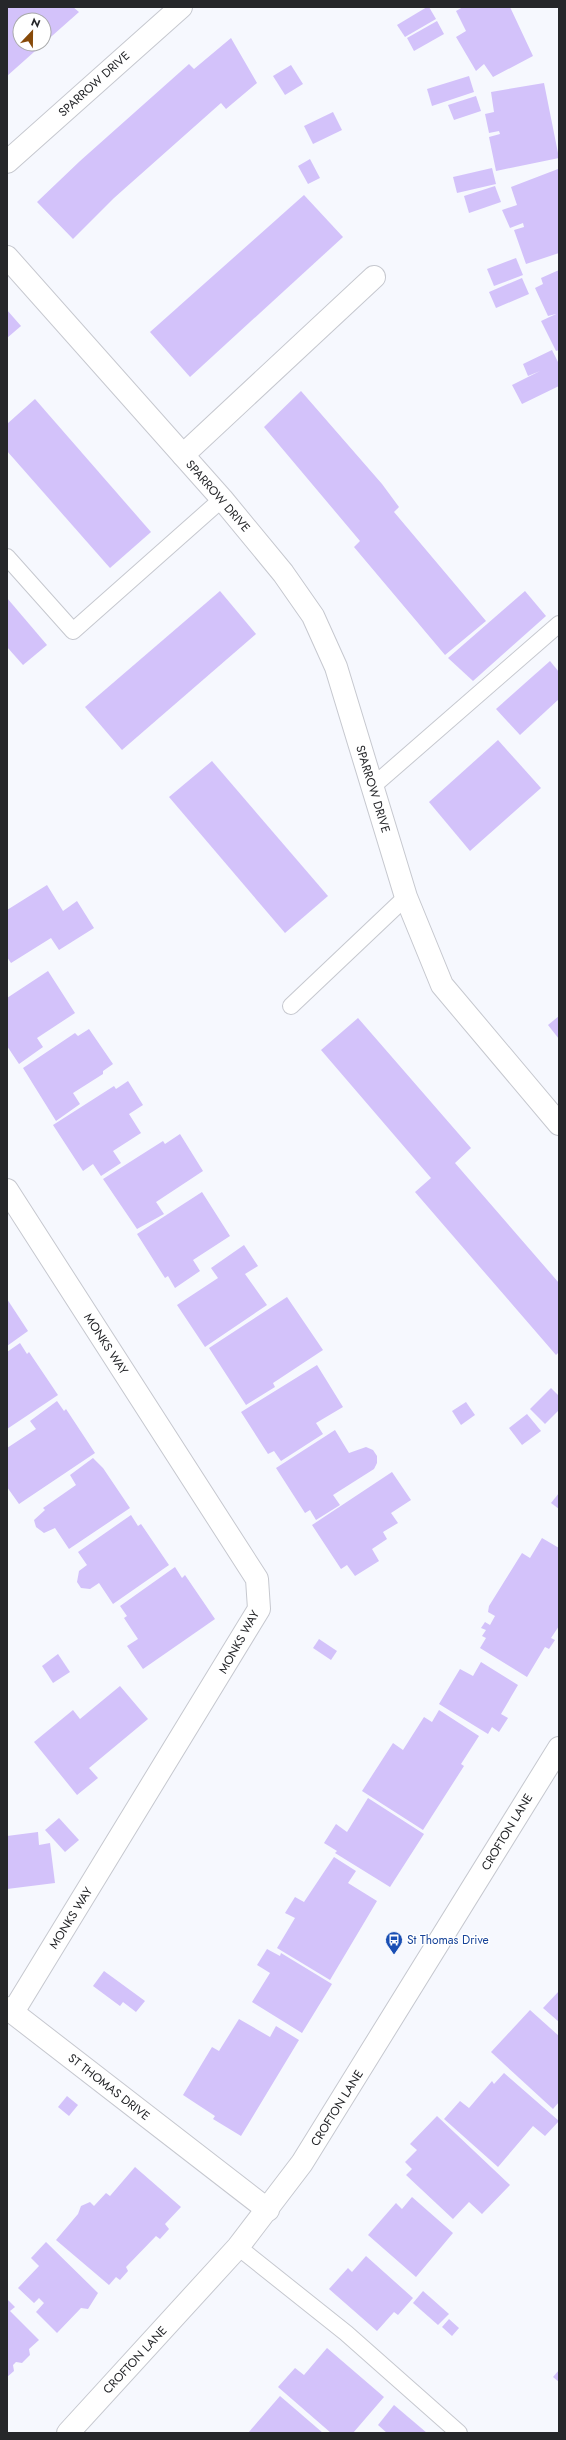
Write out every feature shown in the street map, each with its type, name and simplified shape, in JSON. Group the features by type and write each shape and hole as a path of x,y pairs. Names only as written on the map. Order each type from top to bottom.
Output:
{"street":[{"name":"SPARROW DRIVE","path":"7,162 182,7"},
{"name":"SPARROW DRIVE","path":"7,257 222,499 283,573 313,616 336,667 406,897 442,985 559,1124"},
{"name":"SPARROW DRIVE","path":"183,455 374,277"},
{"name":"MONKS WAY","path":"7,1190 258,1579 259,1610 10,2010"},
{"name":"CROFTON LANE","path":"68,2433 238,2247 302,2164 559,1748"},
{"name":"ST THOMAS DRIVE","path":"10,2010 268,2210"}],"lane":[{"path":"7,557 73,632 222,499"},
{"path":"373,786 559,624"},
{"path":"291,1006 406,897"},
{"path":"238,2247 346,2334 459,2433"}],"building":[{"path":"73,7 79,12 52,36 52,12 12,12 12,52 34,52 7,76 7,8"},
{"path":"429,7 436,19 405,37 397,25"},
{"path":"463,7 510,7 533,56 493,77 484,64 476,71 456,37 466,31 456,11"},
{"path":"437,21 444,34 414,51 407,38"},
{"path":"231,38 257,83 226,109 221,103 114,198 73,239 37,202 80,161 189,64 194,69"},
{"path":"291,65 303,84 285,95 273,76"},
{"path":"469,76 474,92 432,106 427,89"},
{"path":"544,83 559,158 496,171 489,137 500,134 499,131 489,133 485,114 494,112 491,92"},
{"path":"476,96 481,111 454,120 448,105"},
{"path":"333,112 342,130 313,144 304,126"},
{"path":"310,159 320,178 308,184 298,166"},
{"path":"492,168 496,184 457,193 453,177"},
{"path":"558,169 559,253 526,264 514,230 524,227 523,223 510,228 502,210 517,205 511,187"},
{"path":"495,186 501,202 469,213 464,196"},
{"path":"304,195 343,237 190,377 150,332"},
{"path":"516,258 523,275 494,286 487,269"},
{"path":"559,270 559,350 556,351 541,321 556,314 548,316 535,288 543,284 541,278"},
{"path":"522,278 529,294 496,308 489,292"},
{"path":"7,310 21,326 7,338"},
{"path":"552,350 559,364 559,386 522,404 512,385 540,371 528,376 523,364"},
{"path":"301,391 382,484 399,507 394,512 486,621 445,655 354,547 360,541 264,427"},
{"path":"35,399 151,532 110,568 7,451 7,424"},
{"path":"220,591 256,634 122,750 85,707"},
{"path":"525,591 546,616 473,681 448,658"},
{"path":"7,598 47,645 23,665 7,647"},
{"path":"550,661 559,672 559,699 520,735 496,709"},
{"path":"498,740 541,788 470,851 429,802"},
{"path":"212,761 328,896 285,933 169,797"},
{"path":"47,885 63,911 77,901 94,928 59,950 51,938 11,963 7,957 7,910"},
{"path":"48,971 75,1013 37,1038 43,1047 19,1064 7,1046 7,998"},
{"path":"559,1016 559,1039 548,1025"},
{"path":"358,1018 471,1148 455,1163 559,1283 559,1352 556,1355 415,1192 431,1178 321,1050"},
{"path":"89,1029 113,1064 103,1071 103,1074 73,1093 80,1104 56,1121 23,1068 75,1033 78,1036"},
{"path":"128,1081 143,1105 129,1114 141,1133 113,1151 121,1163 101,1176 93,1164 83,1171 53,1125 114,1086 116,1089"},
{"path":"180,1134 203,1171 156,1202 164,1214 137,1229 103,1179 163,1141 165,1144"},
{"path":"202,1192 230,1236 193,1260 200,1271 175,1288 168,1276 165,1278 137,1234"},
{"path":"244,1245 258,1266 245,1274 267,1305 205,1347 177,1305 218,1278 211,1268"},
{"path":"287,1297 323,1350 273,1383 275,1387 246,1405 209,1348"},
{"path":"7,1299 28,1331 7,1346"},
{"path":"20,1343 27,1354 29,1352 58,1395 7,1429 7,1352"},
{"path":"317,1365 343,1407 316,1423 323,1434 281,1461 274,1451 268,1454 241,1412"},
{"path":"551,1388 559,1396 559,1410 545,1424 530,1409"},
{"path":"57,1401 64,1411 66,1409 95,1453 19,1504 7,1487 7,1448 36,1429 30,1421"},
{"path":"466,1402 475,1415 461,1425 452,1411"},
{"path":"527,1414 541,1431 522,1445 509,1428"},
{"path":"335,1430 349,1453 366,1447 373,1450 377,1456 377,1463 374,1469 333,1495 340,1505 316,1520 310,1510 305,1513 276,1468"},
{"path":"93,1458 103,1468 130,1508 69,1549 55,1528 44,1533 36,1527 34,1520 45,1510 43,1508 76,1485 70,1475"},
{"path":"392,1472 411,1500 391,1513 398,1523 383,1532 387,1539 372,1549 379,1561 355,1576 347,1565 341,1569 312,1525"},
{"path":"559,1493 559,1509 551,1503"},
{"path":"131,1515 138,1526 141,1524 169,1565 113,1604 99,1583 90,1589 81,1588 77,1582 79,1571 87,1565 78,1552"},
{"path":"542,1538 559,1548 559,1626 551,1638 555,1640 549,1649 545,1647 527,1677 480,1648 486,1638 482,1636 486,1630 481,1628 485,1622 490,1625 495,1616 488,1612 489,1606 522,1553 530,1558"},
{"path":"175,1567 182,1578 185,1575 215,1619 143,1669 127,1646 138,1639 124,1618 127,1616 120,1606"},
{"path":"319,1639 337,1651 331,1660 313,1648"},
{"path":"58,1654 70,1672 53,1683 42,1666"},
{"path":"481,1662 518,1685 501,1714 508,1718 499,1732 492,1727 488,1734 439,1704 460,1669 473,1676"},
{"path":"120,1686 148,1719 89,1768 98,1778 77,1795 34,1742 73,1710 80,1719"},
{"path":"439,1710 479,1736 461,1764 464,1766 423,1830 362,1791 393,1743 403,1750 424,1717 432,1722"},
{"path":"368,1798 424,1834 390,1887 335,1853 337,1851 324,1843 336,1824 347,1832"},
{"path":"59,1818 79,1840 65,1852 45,1830"},
{"path":"38,1832 39,1845 50,1843 55,1883 7,1889 7,1836"},
{"path":"334,1857 356,1871 348,1883 377,1901 330,1980 277,1948 295,1918 285,1913 295,1897 304,1902"},
{"path":"267,1949 280,1956 281,1953 332,1984 302,2033 252,2002 270,1973 257,1965"},
{"path":"104,1971 145,2001 136,2012 123,2002 120,2006 93,1986"},
{"path":"559,1991 559,2022 543,2008"},
{"path":"530,2010 559,2036 559,2102 553,2109 491,2052"},
{"path":"239,2019 270,2037 276,2026 299,2040 241,2136 213,2119 215,2116 183,2095 212,2047 219,2051"},
{"path":"504,2073 559,2121 545,2136 533,2126 498,2167 444,2119 460,2101 469,2108 492,2081 494,2084"},
{"path":"67,2096 78,2105 69,2116 58,2107"},
{"path":"437,2116 510,2185 482,2214 469,2202 453,2219 406,2175 412,2169 405,2162 417,2150 410,2144"},
{"path":"135,2167 181,2207 165,2224 169,2229 160,2239 156,2236 126,2267 128,2271 120,2280 116,2277 109,2285 56,2240 78,2214 81,2206 90,2202 94,2206 106,2193 110,2196"},
{"path":"412,2197 453,2233 416,2277 368,2235 396,2203 402,2209"},
{"path":"46,2242 98,2293 88,2309 81,2308 57,2333 36,2312 44,2303 39,2298 34,2303 18,2288 39,2266 31,2258"},
{"path":"366,2256 413,2298 398,2315 394,2312 377,2331 329,2289 348,2268 352,2272"},
{"path":"423,2291 449,2314 438,2325 413,2303"},
{"path":"7,2299 15,2307 10,2311 39,2340 29,2349 30,2355 22,2363 16,2362 13,2365 14,2371 7,2377"},
{"path":"449,2319 459,2328 452,2336 442,2327"},
{"path":"327,2348 384,2397 353,2433 331,2433 278,2387 295,2368 304,2375"},
{"path":"559,2370 559,2382 553,2377"},
{"path":"280,2396 323,2433 248,2433"},
{"path":"394,2405 427,2433 387,2433 378,2425"}],"place":[{"name":"St Thomas Drive","path":"394,1955"}]}
